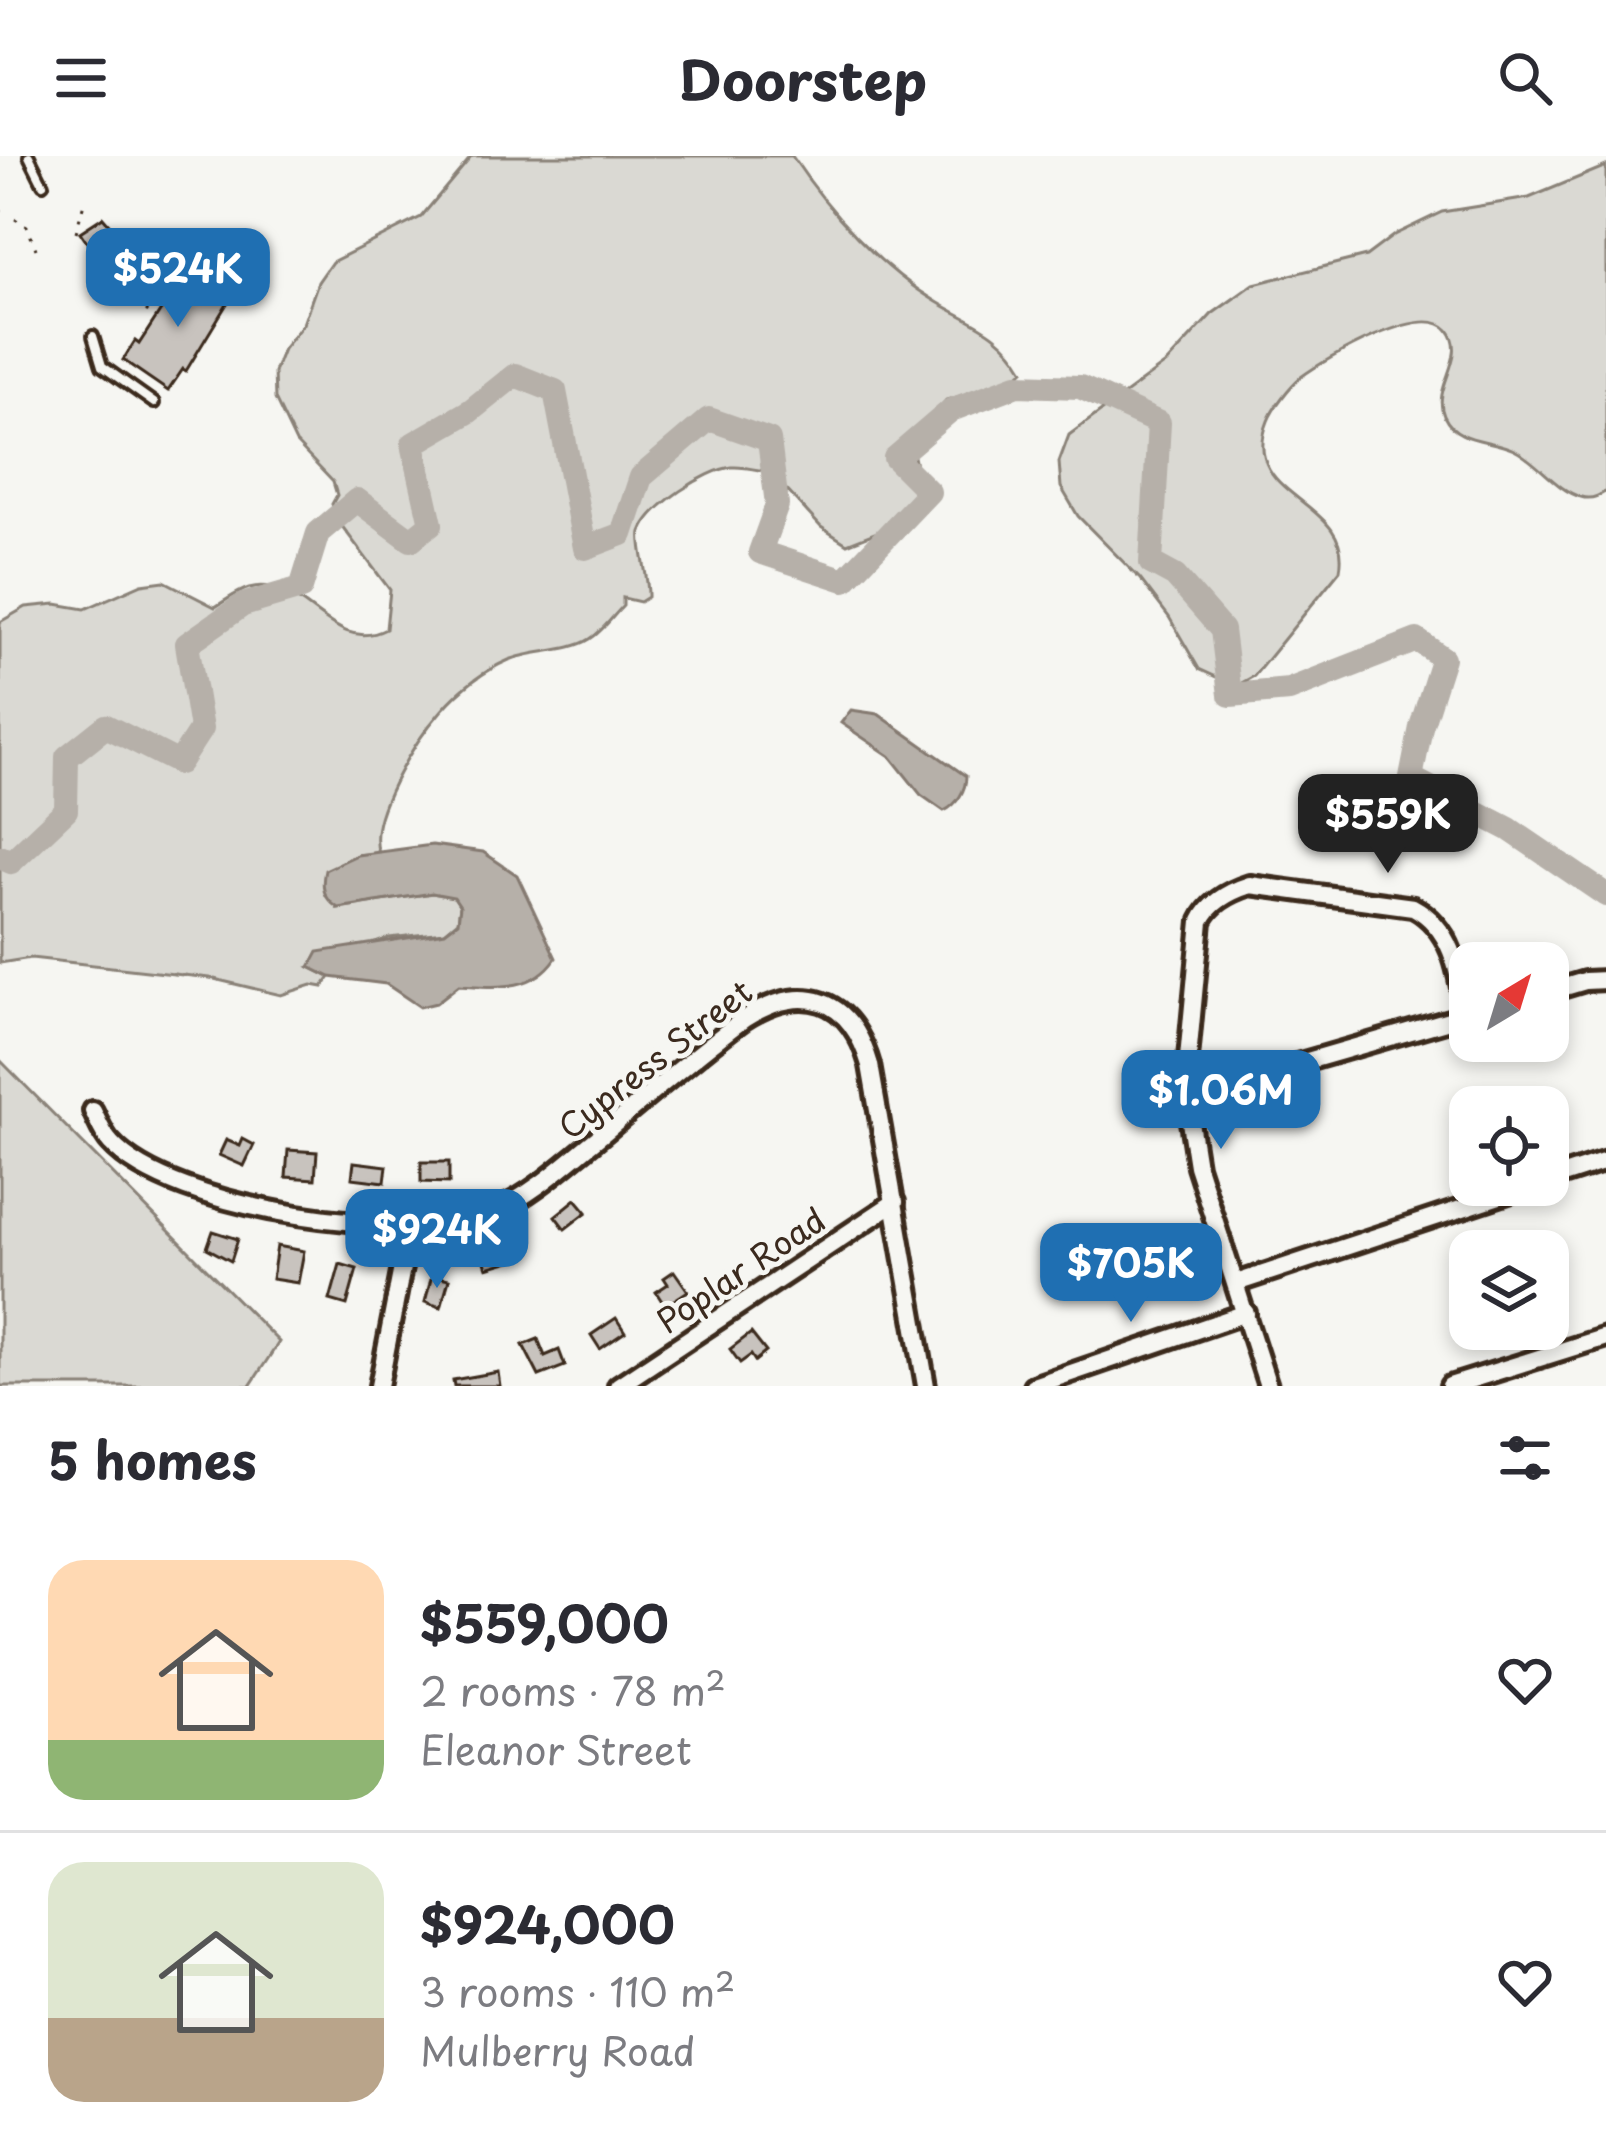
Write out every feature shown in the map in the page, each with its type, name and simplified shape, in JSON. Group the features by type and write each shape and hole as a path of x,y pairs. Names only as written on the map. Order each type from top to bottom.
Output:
{"street":[{"path":"1268,1386 1197,1166 1185,1090 1206,910 1236,889 1265,885 1413,907 1427,915 1449,946"},
{"path":"1569,986 1606,980"},
{"name":"Cypress Street","path":"93,1111 110,1142 139,1165 206,1194 308,1217 411,1221 476,1216 550,1177 768,1004 792,997 830,1006 858,1032 873,1077 926,1386"},
{"path":"1185,1090 1217,1087 1449,1020"},
{"path":"1569,1173 1606,1161"},
{"name":"Poplar Road","path":"619,1386 896,1202"},
{"path":"1236,1283 1469,1206"},
{"path":"380,1386 411,1221"},
{"path":"1033,1386 1246,1313"},
{"path":"1450,1386 1606,1337"}],"lane":[{"path":"29,156 44,184"},
{"path":"156,247 190,256 236,286"},
{"path":"93,336 102,366 154,403"}],"path":[{"path":"76,232 85,199"},
{"path":"15,219 27,226 36,249"},
{"path":"98,269 135,302"}],"shaded area":[{"path":"472,156 792,156 822,197 876,255 916,288 996,337 1024,370 1012,381 946,400 915,436 913,452 924,502 913,518 847,544 821,527 770,472 736,467 708,475 655,511 641,532 648,597 640,602 623,598 623,606 590,639 509,660 456,695 405,763 380,817 379,853 357,855 338,908 432,893 454,897 460,906 458,921 445,932 389,938 310,967 330,977 323,987 312,985 281,995 210,978 31,958 0,963 0,622 26,607 56,604 85,609 142,584 164,581 215,607 245,589 268,587 285,592 349,632 367,635 386,629 390,590 341,525 332,504 337,495 333,482 296,443 275,399 274,372 332,262 421,217"},
{"path":"1606,166 1606,491 1591,498 1572,494 1514,450 1466,436 1450,425 1441,405 1453,361 1448,330 1436,323 1418,323 1374,336 1297,381 1270,416 1263,447 1268,467 1281,484 1330,528 1340,546 1340,570 1254,676 1236,686 1199,669 1169,617 1140,579 1078,516 1061,487 1059,462 1069,435 1167,363 1212,314 1254,284 1366,256 1394,235 1442,212 1529,198"},
{"path":"851,710 878,714 966,776 957,801 944,811 921,795 890,756 841,723"},
{"path":"432,845 483,852 517,875 556,958 547,969 513,985 459,985 436,1003 420,1007 386,984 330,977 310,967 318,952 445,932 458,922 460,906 454,897 432,893 338,908 324,892 325,870 357,855"},
{"path":"0,1060 279,1342 250,1386 0,1386"}],"building":[{"path":"103,217 121,238 124,250 102,265 80,232"},
{"path":"185,266 231,297 186,371 168,391 123,360 135,341 139,344"},
{"path":"243,1139 254,1145 244,1166 219,1155 226,1140 240,1146"},
{"path":"288,1150 317,1152 315,1179 286,1177"},
{"path":"354,1162 387,1166 385,1182 352,1178"},
{"path":"421,1162 449,1162 449,1183 421,1182"},
{"path":"576,1199 587,1212 565,1229 555,1216"},
{"path":"213,1231 238,1239 231,1261 207,1248"},
{"path":"509,1242 514,1260 487,1268 481,1250"},
{"path":"277,1246 304,1251 298,1283 272,1279"},
{"path":"340,1264 357,1269 347,1305 330,1300"},
{"path":"674,1271 688,1291 665,1306 656,1292 668,1284 664,1278"},
{"path":"432,1275 449,1279 441,1307 425,1302"},
{"path":"616,1318 625,1332 600,1349 591,1335"},
{"path":"751,1333 766,1352 755,1361 751,1355 740,1363 730,1349"},
{"path":"538,1339 545,1356 559,1350 565,1366 539,1376 523,1345"},
{"path":"498,1372 500,1386 454,1386 453,1380"}],"waterway":[{"path":"0,857 11,862 66,810 67,757 106,726 179,763 201,729 187,644 243,605 301,588 318,533 357,500 411,540 431,524 413,444 470,411 515,375 555,391 585,548 622,534 641,477 709,419 769,440 777,505 760,552 845,580 929,492 895,458 951,410 1017,385 1080,387 1159,423 1151,563 1175,576 1222,630 1230,695 1289,690 1417,640 1443,658 1411,778 1509,829 1606,895"}]}
